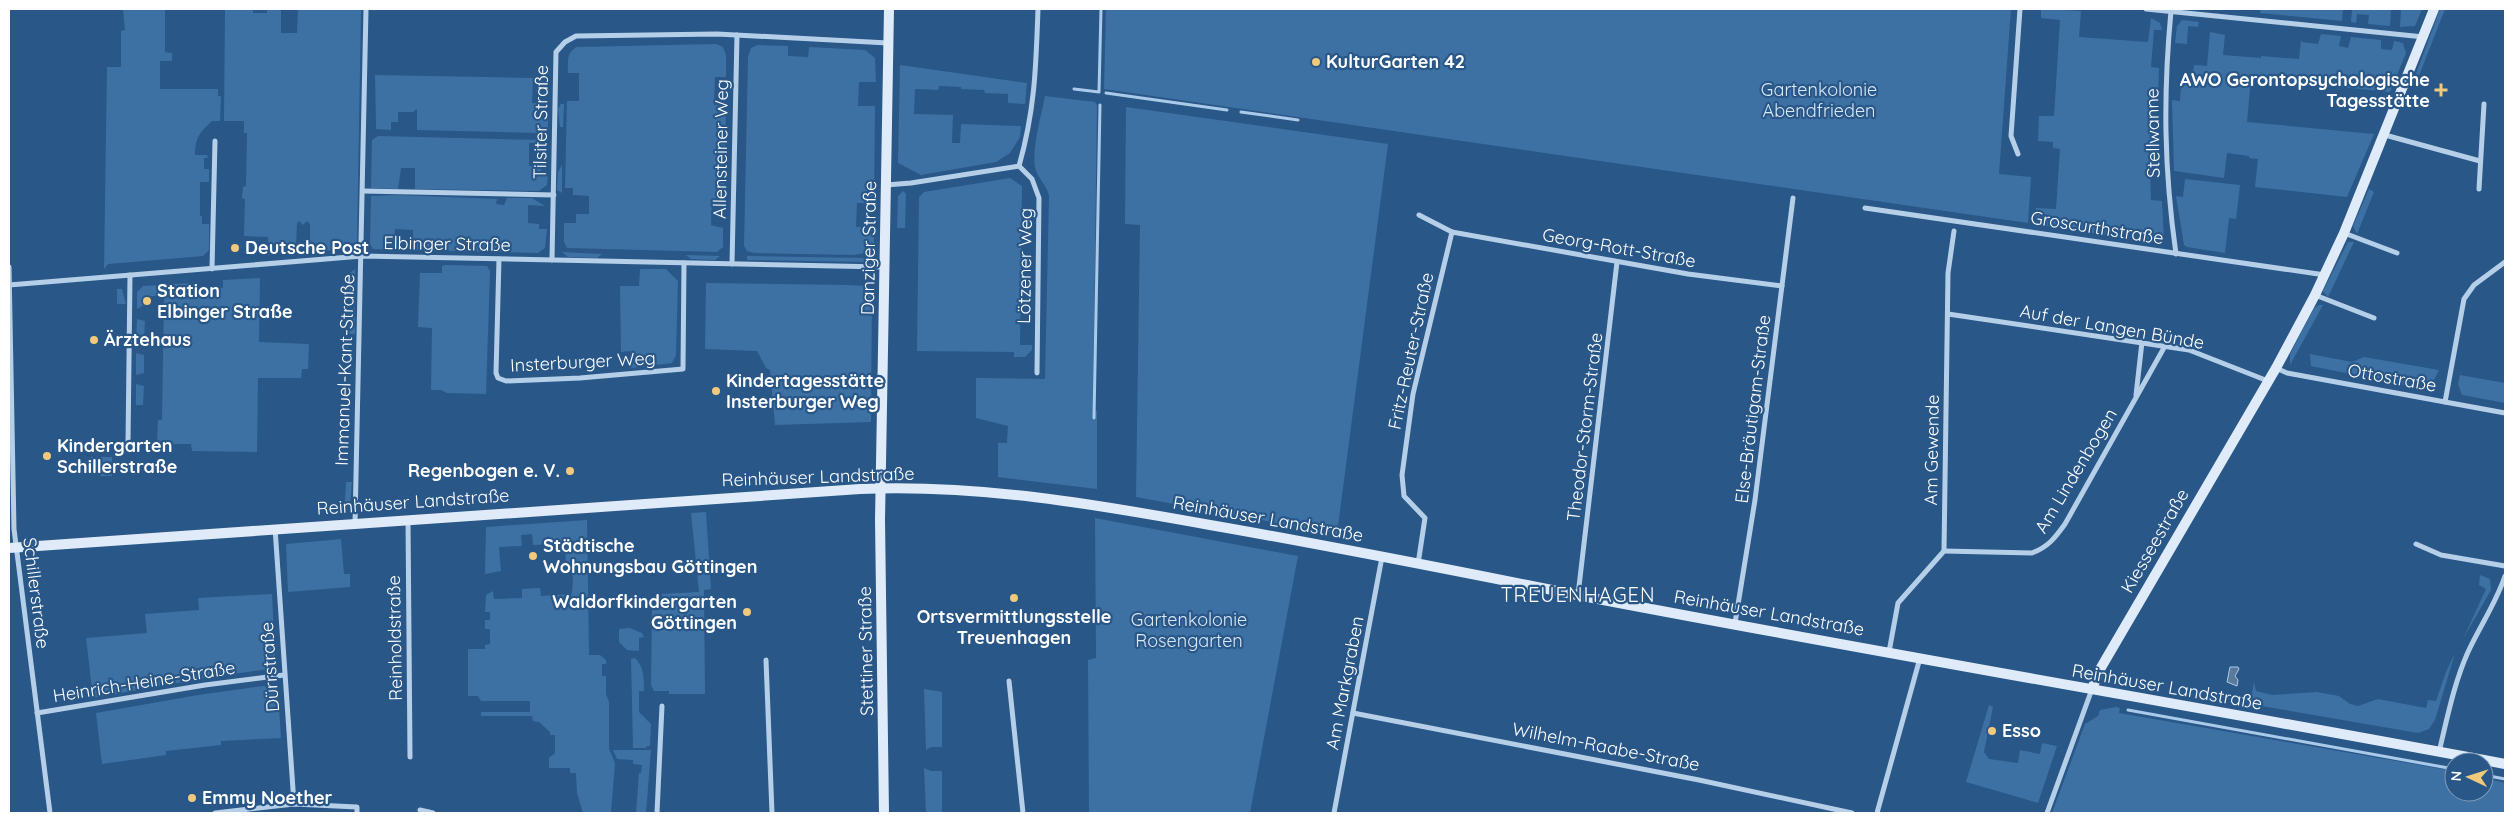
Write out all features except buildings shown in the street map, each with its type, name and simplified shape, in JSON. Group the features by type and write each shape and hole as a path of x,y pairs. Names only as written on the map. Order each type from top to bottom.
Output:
{"main road":[{"name":"Danziger Straße","path":"880,488 889,9"},
{"name":"Kiesseestraße","path":"2092,689 2099,671 2276,368 2315,295 2344,233 2385,135 2434,9"},
{"name":"Reinhäuser Landstraße","path":"12,548 275,528 880,488 1032,496 1165,517 1578,595 2505,764"},
{"name":"Stettiner Straße","path":"880,488 884,813"}],"street":[{"name":"Immanuel-Kant-Straße","path":"355,523 366,9"},
{"path":"886,185 911,183 1019,166 1028,135 1036,87 1038,9"},
{"path":"2018,154 2011,136 2020,9"},
{"path":"2146,9 2424,37"},
{"name":"Stellwanne","path":"2171,11 2164,134 2167,184 2176,254"},
{"name":"Tilsiter Straße","path":"552,260 556,52 565,42 576,36 737,35 888,42"},
{"name":"Allensteiner Weg","path":"732,264 737,35"},
{"path":"2479,189 2484,104"},
{"path":"2385,135 2480,161"},
{"path":"212,268 215,141"},
{"name":"Lötzener Weg","path":"1019,166 1032,179 1039,198 1036,373"},
{"path":"363,191 554,195"},
{"name":"Else-Bräutigam-Straße","path":"1736,623 1755,500 1793,198"},
{"name":"Groscurthstraße","path":"1865,208 2325,275"},
{"path":"1419,215 1452,232"},
{"name":"Am Gewende","path":"1944,551 1948,272 1954,231"},
{"name":"Georg-Rott-Straße","path":"1452,232 1617,262 1782,286"},
{"name":"Fritz-Reuter-Straße","path":"1418,564 1425,518 1404,496 1402,475 1416,378 1452,232"},
{"path":"2344,233 2397,253"},
{"name":"Elbinger Straße","path":"9,285 362,256 885,267"},
{"name":"Insterburger Weg","path":"499,259 496,373 498,378 506,381 580,378 683,369 684,263"},
{"name":"Theodor-Storm-Straße","path":"1578,595 1617,262"},
{"path":"2445,402 2464,299 2474,285 2505,262"},
{"name":"Schillerstraße","path":"9,268 12,548 50,813"},
{"path":"128,443 130,275"},
{"path":"2315,295 2374,318"},
{"name":"Auf der Langen Bünde","path":"1948,314 2189,350 2268,381"},
{"name":"Am Lindenbogen","path":"2136,398 2142,342"},
{"name":"Am Lindenbogen","path":"1944,551 2032,553 2044,549 2065,524 2165,346"},
{"name":"Ottostraße","path":"2276,368 2287,373 2505,413"},
{"name":"Reinholdstraße","path":"408,519 410,757"},
{"name":"Dürrstraße","path":"275,528 294,804"},
{"path":"2416,544 2441,555 2505,566"},
{"path":"1889,652 1898,602 1944,551"},
{"name":"Am Markgraben","path":"1334,813 1382,557"},
{"path":"2439,752 2455,690 2468,652 2490,613 2505,576"},
{"path":"1877,813 1920,658"},
{"path":"766,660 772,813"},
{"name":"Heinrich-Heine-Straße","path":"37,713 205,685 284,676"},
{"path":"1009,681 1023,813"},
{"name":"Kiesseestraße","path":"2047,813 2092,689"},
{"path":"657,813 662,706"},
{"name":"Wilhelm-Raabe-Straße","path":"1353,713 1651,770 1852,813"},
{"path":"215,813 294,804 357,806 357,813"},
{"path":"420,810 433,813"}],"green space":[{"path":"123,9 165,9 165,52 172,53 172,61 160,61 160,89 218,89 218,96 221,96 220,121 212,121 204,129 197,140 195,149 195,155 207,155 208,158 204,158 204,169 209,169 209,182 200,182 200,216 202,216 202,224 209,224 209,250 203,256 108,264 104,269 107,67 121,67 121,31 125,30"},
{"path":"225,9 253,9 253,13 267,13 267,9 281,9 281,33 297,33 298,9 361,9 357,243 344,243 334,250 310,252 310,224 307,221 303,225 299,221 297,223 296,247 302,252 268,255 268,237 244,236 245,199 242,198 243,187 246,186 247,133 244,133 244,121 224,121"},
{"name":"Gartenkolonie Abendfrieden","path":"1106,9 2011,9 1999,174 2031,177 2028,223 1104,89"},
{"path":"2041,9 2081,11 2079,37 2148,42 2151,18 2160,23 2162,30 2154,30 2151,67 2159,68 2158,101 2150,101 2149,132 2158,132 2159,169 2150,170 2151,200 2162,201 2164,239 2161,241 2144,240 2145,233 2120,229 2118,237 2035,224 2036,208 2056,209 2060,149 2053,148 2053,142 2038,141 2039,116 2054,116 2060,20 2041,18"},
{"path":"2261,9 2343,9 2342,21 2260,13"},
{"path":"2345,9 2391,9 2390,26 2368,24 2369,15 2357,14 2356,23 2351,22 2352,10"},
{"path":"2401,9 2422,9 2415,26 2400,27"},
{"path":"2440,9 2445,9 2415,86 2413,82"},
{"path":"2182,20 2199,22 2198,27 2188,26 2187,44 2175,43 2177,26"},
{"path":"2210,32 2225,35 2223,55 2261,58 2261,56 2299,59 2301,40 2302,42 2318,44 2321,34 2341,36 2339,46 2348,48 2351,37 2381,40 2381,49 2392,50 2394,41 2403,43 2406,53 2390,92 2251,78 2247,122 2374,134 2347,197 2255,187 2258,159 2249,158 2249,156 2227,153 2224,178 2174,171 2172,100 2180,101 2182,73 2193,74 2194,65 2207,66"},
{"path":"716,44 723,47 726,55 726,77 715,77 714,105 726,106 724,200 712,200 711,225 723,228 723,247 717,252 567,248 564,242 564,223 576,223 576,214 589,214 589,196 573,195 573,188 565,188 567,101 579,101 579,73 568,73 568,58 573,49 577,47"},
{"path":"758,45 788,46 788,56 808,57 809,47 865,50 875,58 876,82 859,82 858,106 875,106 874,203 857,203 856,227 874,227 874,246 870,252 854,255 754,253 747,251 744,246 748,57 751,48"},
{"path":"900,65 1027,83 1025,104 1008,103 1008,94 985,93 984,90 939,86 938,90 915,89 914,114 953,115 952,143 960,143 961,124 1021,126 1020,137 1010,153 996,162 921,175 898,163"},
{"path":"375,75 533,78 532,103 542,104 542,109 548,110 548,127 541,133 417,130 417,109 413,112 398,112 398,122 391,122 391,130 376,129"},
{"path":"1045,96 1095,102 1097,105 1093,410 1097,411 1097,489 998,477 998,443 1007,443 1008,426 976,418 976,378 1045,379 1049,196 1036,171 1034,159"},
{"path":"561,104 564,104 563,127 560,127 558,109"},
{"path":"1126,107 1388,144 1337,534 1136,497 1140,225 1125,224"},
{"path":"378,136 541,140 541,143 529,143 529,166 540,167 541,171 548,172 547,185 539,191 415,189 415,168 401,168 398,189 371,188 372,140"},
{"path":"562,165 562,193 557,190 558,172"},
{"path":"1010,178 1022,186 1020,345 1032,345 1032,350 1025,357 1014,357 1014,352 917,351 919,197 924,192"},
{"path":"2185,179 2240,185 2236,219 2229,218 2225,253 2184,245 2176,196 2183,197"},
{"path":"2369,189 2374,192 2357,234 2353,226"},
{"path":"903,191 906,194 905,228 897,228 898,196"},
{"path":"396,195 497,199 496,204 504,205 507,198 532,198 545,206 528,205 528,223 539,224 539,229 547,229 545,248 538,253 413,250 413,230 395,229 394,250 373,249 370,244 371,196"},
{"path":"2348,242 2354,242 2328,297 2323,291"},
{"path":"562,252 602,254 597,258 568,257"},
{"path":"686,255 720,256 715,260 691,259"},
{"path":"747,256 865,258 867,262 747,260"},
{"path":"442,266 487,266 490,271 486,394 447,393 441,390 431,390 432,328 418,327 420,273 442,273"},
{"path":"355,269 355,296 349,295 350,273"},
{"path":"640,269 666,269 678,281 676,355 672,363 631,368 630,351 621,352 620,286 639,286"},
{"path":"260,278 259,342 309,344 308,369 302,369 301,378 258,378 257,452 192,451 191,444 157,444 158,420 162,420 164,296 144,296 144,305 137,309 137,292 143,286 192,283 192,290 207,290 207,287 223,288 223,280"},
{"path":"706,283 847,285 867,286 872,290 871,422 775,425 770,370 766,368 757,351 705,349"},
{"path":"117,289 122,289 126,304 117,304"},
{"path":"2323,305 2290,365 2290,354 2314,308"},
{"path":"349,308 355,308 355,334 349,334"},
{"path":"137,319 145,321 144,339 136,341"},
{"path":"136,353 144,355 144,373 136,375"},
{"path":"2310,354 2352,362 2364,357 2439,370 2432,384 2406,379 2405,385 2311,366"},
{"path":"2460,375 2505,383 2505,403 2462,395 2458,384"},
{"path":"136,384 144,386 143,405 136,405"},
{"path":"91,457 112,457 112,476 100,476 100,464 92,464"},
{"path":"346,482 352,482 350,506 345,502"},
{"path":"706,512 711,589 704,590 705,694 669,694 669,691 654,691 651,685 652,607 662,606 662,594 699,592 691,513"},
{"name":"Gartenkolonie Rosengarten","path":"1095,518 1298,556 1250,813 1089,813 1088,660 1096,658"},
{"path":"587,520 589,655 600,655 606,660 606,664 602,664 602,676 606,676 606,694 609,702 609,749 615,763 611,813 583,813 577,793 576,773 570,773 570,768 549,768 549,758 555,753 555,735 550,735 550,732 539,722 533,721 532,716 481,716 481,712 530,712 530,701 481,701 478,696 468,696 468,649 485,649 485,645 490,644 490,629 485,629 485,620 490,620 490,612 485,612 486,595 493,591 494,599 522,598 522,589 540,588 541,596 572,594 573,577 566,566 565,547 555,547 555,544 533,545 532,534 521,535 522,546 499,547 501,571 485,574 486,527"},
{"path":"341,539 344,574 350,574 350,587 288,592 286,544"},
{"path":"2480,575 2490,579 2491,590 2463,639 2486,589 2479,585"},
{"path":"272,594 275,655 272,667 269,669 205,678 93,698 86,638 147,633 145,614 199,610 198,598"},
{"path":"630,628 642,633 644,637 639,638 639,651 627,650 619,642 619,629"},
{"path":"2455,653 2435,720 2429,729 2418,733 2250,704 2254,682 2256,691 2272,695 2317,692 2339,696 2350,704 2358,706 2378,699 2426,708 2428,700 2436,701"},
{"path":"635,658 642,669 644,682 644,691 639,691 639,712 651,724 650,746 646,748 633,748 631,659"},
{"path":"263,686 272,688 278,693 281,738 221,741 221,745 166,751 166,755 102,764 96,713"},
{"path":"924,689 942,692 942,747 931,747 926,750"},
{"path":"1989,705 1993,707 1984,752 1989,759 2018,763 2020,750 2040,754 2042,743 2057,746 2038,803 1966,782"},
{"path":"2116,707 2120,708 2119,713 2444,769 2444,802 2494,802 2494,780 2505,783 2505,813 2052,813 2085,724 2098,716 2100,710"},
{"path":"613,750 651,750 646,813 636,813 639,773 641,773 642,765 633,764 633,760 617,759"},
{"path":"924,768 931,771 942,771 942,813 926,813"}],"shaded area":[{"path":"2230,667 2238,667 2239,669 2235,676 2238,680 2237,686 2227,682"}],"waterway":[{"path":"1074,89 1099,92 1101,9"},
{"path":"1106,93 1227,110"},
{"path":"1094,418 1100,105"},
{"path":"1241,112 1298,120"},
{"path":"2128,710 2444,767"},
{"path":"2494,777 2505,779"}],"place":[{"name":"KulturGarten 42","path":"1316,62"},
{"name":"AWO Gerontopsychologische Tagesstätte","path":"2441,90"},
{"name":"Deutsche Post","path":"235,248"},
{"name":"Station Elbinger Straße","path":"147,301"},
{"name":"Ärztehaus","path":"94,340"},
{"name":"Kindertagesstätte Insterburger Weg","path":"716,391"},
{"name":"Kindergarten Schillerstraße","path":"47,456"},
{"name":"Regenbogen e. V.","path":"570,471"},
{"name":"Städtische Wohnungsbau Göttingen","path":"533,556"},
{"name":"Ortsvermittlungsstelle Treuenhagen","path":"1014,598"},
{"name":"Waldorfkindergarten Göttingen","path":"747,612"},
{"name":"Esso","path":"1992,731"},
{"name":"Emmy Noether","path":"192,798"}],"district":[{"name":"TREUENHAGEN","path":"1578,595"}]}
